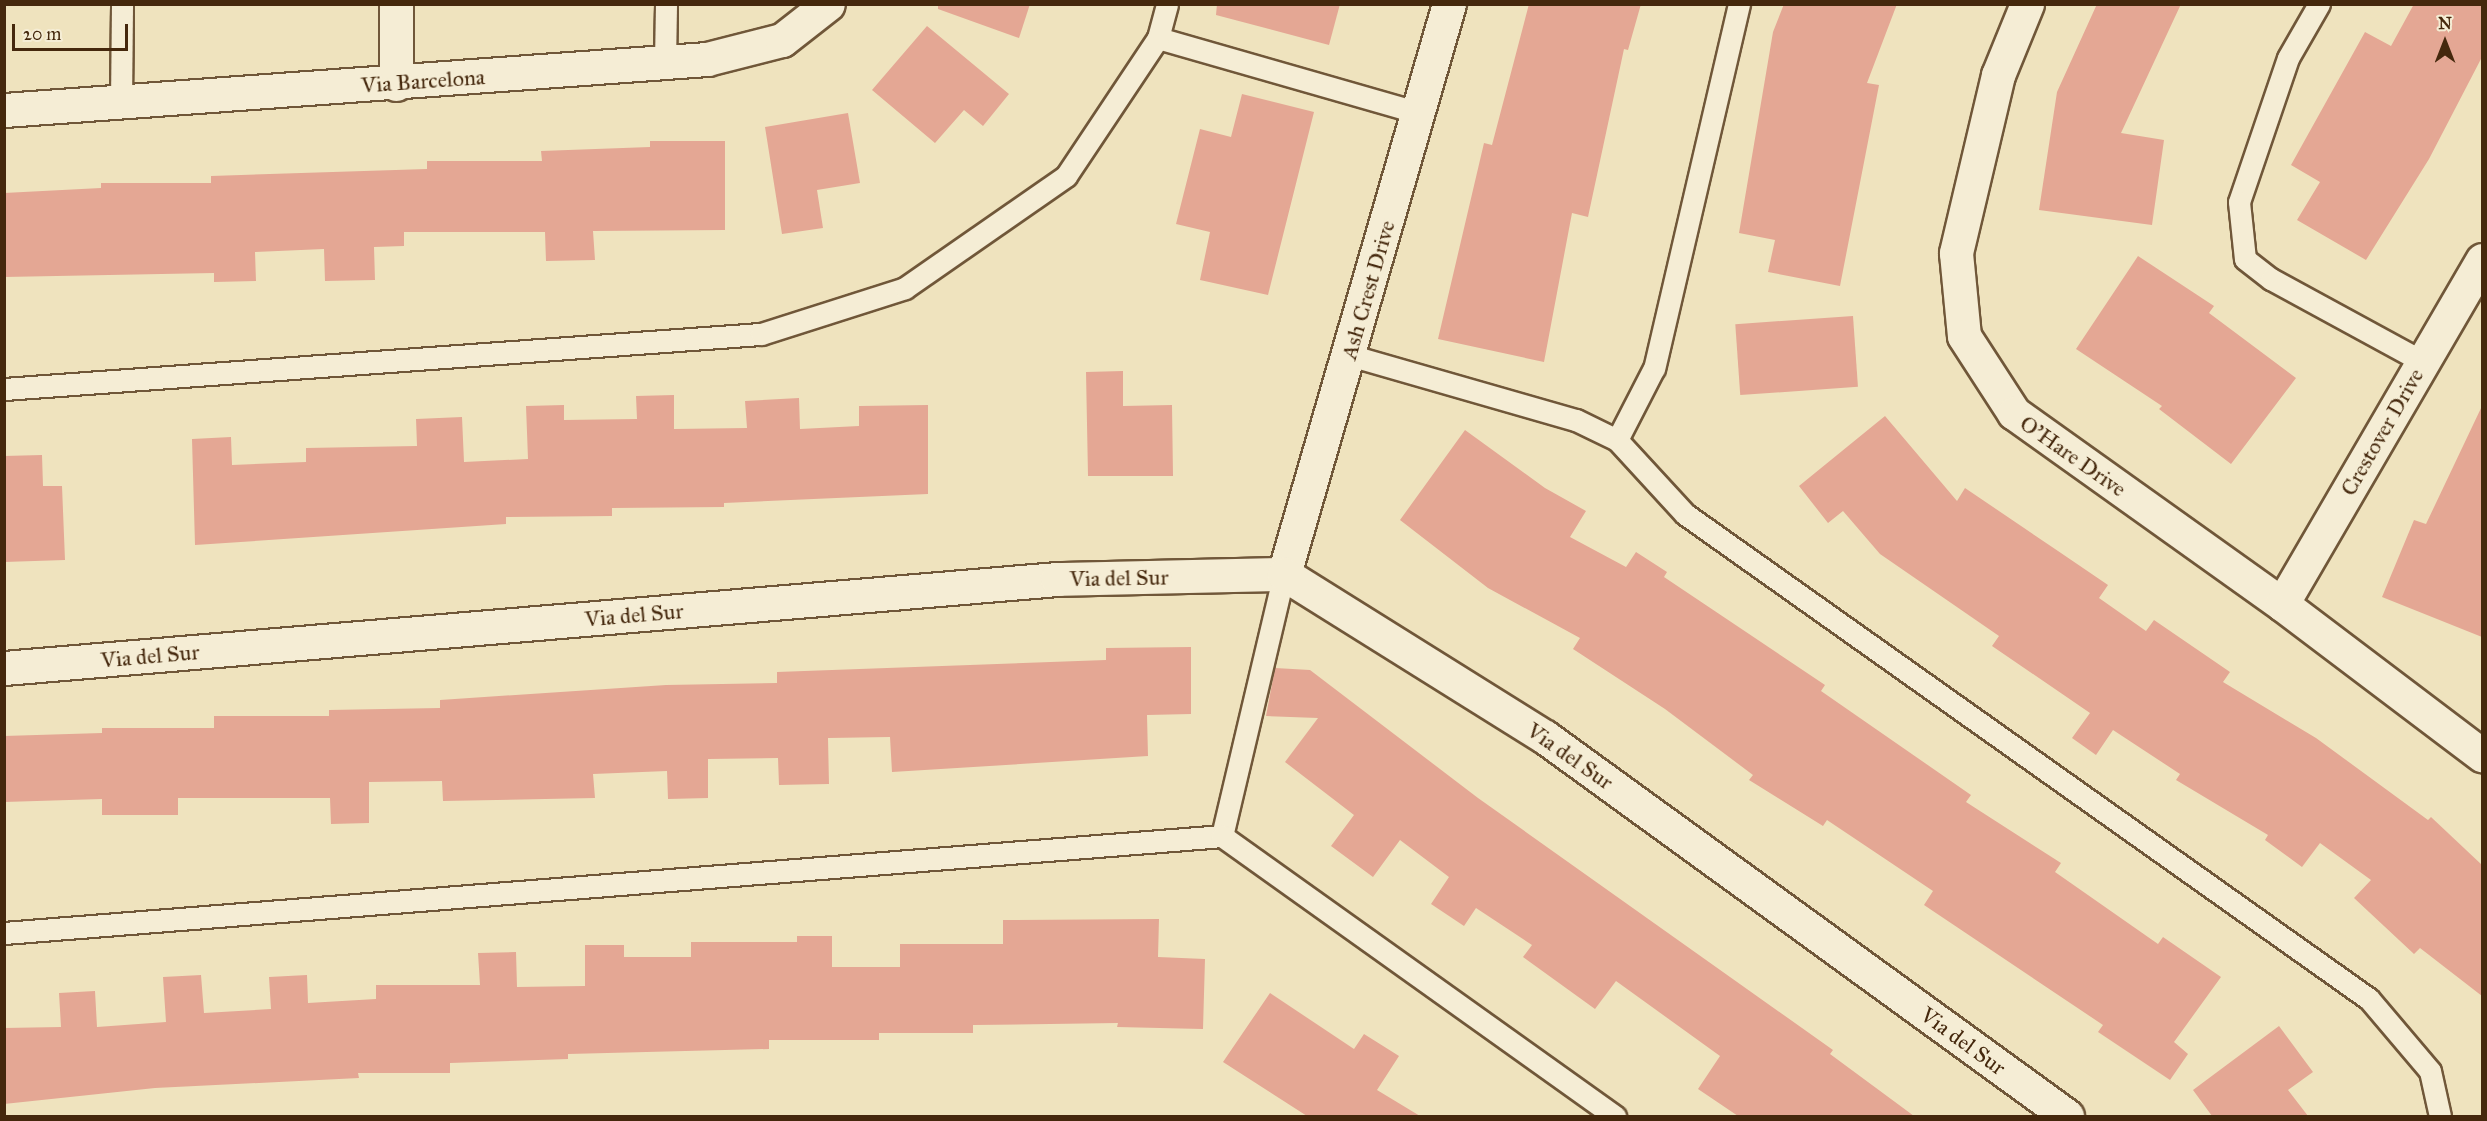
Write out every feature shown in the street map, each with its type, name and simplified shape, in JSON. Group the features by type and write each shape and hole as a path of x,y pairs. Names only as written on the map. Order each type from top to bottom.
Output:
{"street":[{"path":"396,4 396,84"},
{"name":"Via Barcelona","path":"4,110 396,84 707,59 782,40 828,4"},
{"name":"Ash Crest Drive","path":"1284,574 1449,4"},
{"name":"O'Hare Drive","path":"2026,4 1998,75 1956,254 1964,336 2014,413 2282,604 2482,755"},
{"name":"Crestover Drive","path":"2282,604 2482,260"},
{"name":"Via del Sur","path":"4,668 1057,579 1284,574 1545,736 2067,1116"}],"lane":[{"path":"121,102 122,4"},
{"path":"665,62 666,4"},
{"path":"4,389 761,334 905,288 1066,176 1158,38 1167,4"},
{"path":"1617,440 1654,368 1739,4"},
{"path":"2319,4 2288,58 2239,202 2245,259 2271,279 2423,362"},
{"path":"1158,38 1419,113"},
{"path":"1349,355 1576,420 1617,440 1686,514 2369,999 2430,1071 2440,1116"},
{"path":"1222,836 1284,574"},
{"path":"4,933 1222,836 1615,1116"}],"building":[{"path":"938,4 1030,4 1019,38 938,9"},
{"path":"1217,4 1340,4 1329,45 1216,15"},
{"path":"1529,4 1641,4 1628,50 1624,49 1588,217 1572,213 1544,362 1438,339 1484,143 1492,145"},
{"path":"1784,4 1897,4 1867,83 1879,85 1840,286 1768,272 1775,240 1739,233 1773,32"},
{"path":"2097,4 2181,4 2121,133 2164,140 2152,225 2039,210 2057,92"},
{"path":"2414,4 2482,4 2482,57 2429,159 2366,260 2297,220 2320,182 2291,165 2365,32 2391,46"},
{"path":"927,26 1009,94 983,126 964,110 935,143 872,90"},
{"path":"1242,94 1314,112 1268,295 1200,280 1210,232 1176,224 1200,129 1231,137"},
{"path":"848,113 860,183 817,190 823,228 782,234 765,127"},
{"path":"650,141 725,141 725,230 593,231 595,260 546,261 545,232 404,232 404,246 374,247 375,280 325,281 324,249 255,252 256,281 214,282 214,273 4,277 4,193 101,188 101,183 211,183 211,176 427,169 427,161 542,161 541,151 650,147"},
{"path":"2138,256 2214,306 2209,313 2296,378 2231,464 2159,409 2162,406 2076,349"},
{"path":"1853,316 1858,387 1740,395 1735,324"},
{"path":"1123,371 1123,406 1172,405 1173,476 1088,476 1086,372"},
{"path":"674,395 674,429 747,428 745,401 799,398 800,429 859,426 859,406 928,405 928,494 724,503 724,507 612,508 612,516 506,517 506,524 195,545 192,439 231,437 232,465 306,462 306,448 417,446 416,419 462,417 464,462 528,459 526,406 564,405 564,420 637,419 636,396"},
{"path":"2482,406 2482,637 2382,597 2414,520 2426,524"},
{"path":"1885,416 1957,501 1965,488 2108,585 2099,598 2146,631 2154,620 2230,672 2223,682 2316,738 2428,820 2431,817 2482,865 2482,996 2420,948 2414,954 2354,898 2371,880 2320,843 2302,867 2265,840 2268,835 2176,780 2180,774 2113,730 2096,755 2072,738 2090,713 1992,646 1999,636 1880,554 1843,511 1828,523 1799,486"},
{"path":"1465,430 1545,488 1586,511 1570,537 1626,567 1636,552 1667,572 1664,577 1825,685 1821,691 1971,795 1966,802 2061,863 2055,872 2158,944 2163,937 2221,977 2174,1042 2188,1054 2170,1080 2098,1032 2103,1025 1924,905 1933,891 1827,820 1823,826 1749,780 1753,775 1665,709 1573,649 1580,638 1488,588 1400,520"},
{"path":"42,455 43,486 62,486 65,560 4,562 4,456"},
{"path":"1191,647 1191,714 1147,715 1148,756 892,772 890,737 828,738 829,784 779,785 778,758 708,759 708,798 668,799 667,771 593,774 595,798 443,801 442,781 369,782 369,823 331,824 330,798 178,798 178,815 102,815 102,799 4,802 4,736 102,733 102,728 214,728 214,716 329,716 329,710 440,708 440,700 666,685 777,683 777,672 1106,660 1106,648"},
{"path":"1275,668 1310,670 1478,798 1833,1050 1830,1054 1914,1116 1738,1116 1698,1089 1720,1056 1616,981 1595,1009 1523,957 1532,945 1476,908 1464,926 1431,904 1449,877 1400,840 1373,877 1331,846 1354,815 1285,762 1318,718 1266,716"},
{"path":"1159,919 1158,957 1205,959 1203,1029 1117,1027 1118,1023 973,1025 973,1033 879,1033 879,1040 769,1040 769,1049 568,1054 568,1059 450,1063 450,1073 358,1073 359,1078 155,1088 4,1104 4,1028 61,1027 59,993 95,991 97,1027 166,1022 163,977 201,975 204,1013 271,1009 269,977 307,975 308,1003 376,999 376,985 480,985 478,953 516,952 517,987 585,986 585,945 624,945 624,957 691,957 691,942 797,942 797,936 832,936 832,967 900,967 900,944 1003,944 1003,920"},
{"path":"1270,993 1354,1049 1364,1034 1399,1056 1377,1090 1420,1116 1307,1116 1223,1062"},
{"path":"2279,1026 2313,1072 2288,1090 2308,1116 2212,1116 2193,1090"}]}
